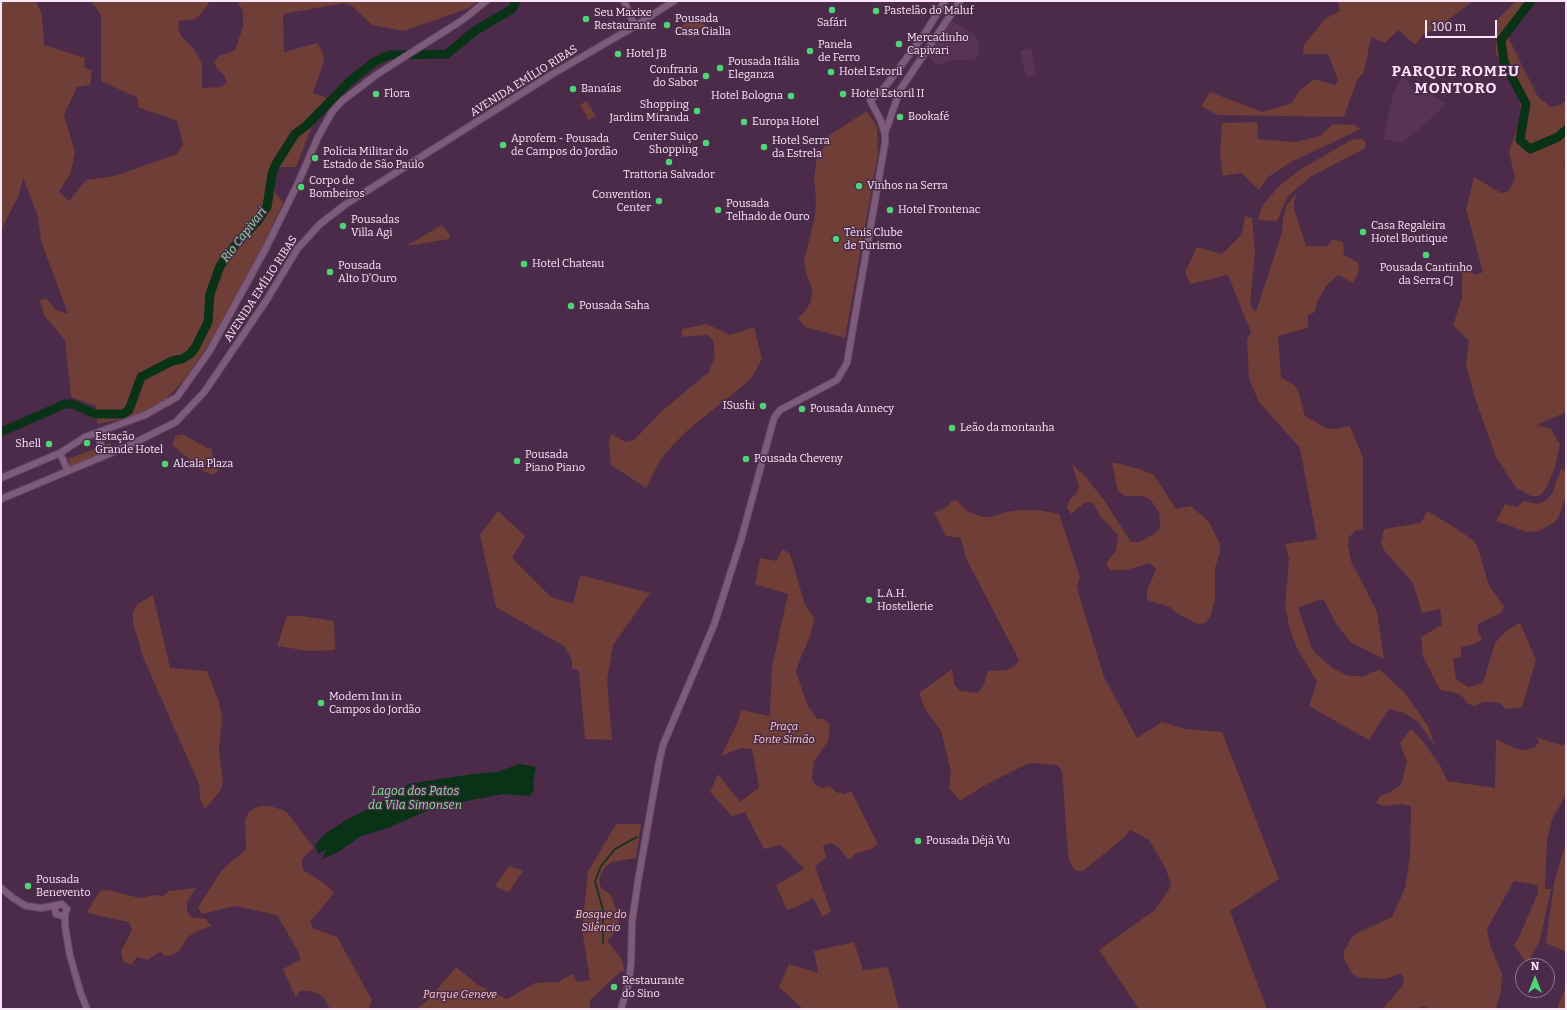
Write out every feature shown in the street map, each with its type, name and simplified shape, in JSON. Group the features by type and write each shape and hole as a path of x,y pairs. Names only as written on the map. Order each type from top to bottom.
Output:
{"street":[{"path":"1,478 60,453 77,441 145,415 177,397 209,352 266,248 298,183 318,137 332,112 342,101 371,79 420,48 486,1"},
{"path":"624,1 635,26"},
{"name":"AVENIDA EMÍLIO RIBAS","path":"1,499 162,431 176,422 187,412 205,391 266,300 298,248 320,224 346,204 551,75 635,26 674,1"},
{"path":"884,134 877,111 871,101 882,91 923,36 944,1"},
{"path":"621,1009 628,986 631,964 632,922 638,881 663,745 714,625 741,540 774,418 780,410 836,380 845,369 850,351 882,162 884,134 891,110 907,78 960,1"},
{"path":"877,111 891,110"},
{"path":"96,433 101,444 100,458"},
{"path":"60,453 68,471"},
{"path":"1,888 7,894 26,906 59,912 65,926 70,956 81,994 88,1009"}],"shaded area":[{"path":"951,20 976,36 979,43 980,52 976,58 972,60 952,60 936,65 926,54"},
{"path":"1031,48 1037,76 1027,78 1020,51"},
{"path":"1403,74 1419,98 1425,91 1447,104 1403,143 1383,139 1393,94"}],"green space":[{"path":"1,1 36,1 42,15 44,45 85,58 84,67 92,71 90,85 77,87 64,115 75,152 71,172 59,192 69,201 86,180 115,176 177,154 183,144 177,121 138,107 138,98 101,81 101,15 91,1 210,1 201,14 195,19 179,21 178,28 181,36 194,49 202,64 202,88 220,87 227,83 224,75 218,70 214,63 219,56 235,50 243,27 243,11 237,1 478,1 469,8 404,31 372,25 352,6 344,3 283,14 284,52 317,43 323,53 324,61 313,93 329,99 312,127 296,167 279,167 275,173 273,189 283,203 241,293 188,376 163,402 133,417 97,424 96,406 71,397 65,340 44,315 40,300 46,298 56,310 68,314 41,241 38,216 23,178 19,195 2,228 1,233"},
{"path":"1338,1 1473,1 1439,27 1423,35 1415,45 1398,30 1385,43 1371,37 1364,72 1357,80 1344,117 1217,115 1201,106 1210,92 1263,112 1292,103 1299,91 1314,79 1335,85 1338,80 1328,54 1303,54 1304,45 1325,19 1340,11"},
{"path":"1516,1 1536,1 1514,19 1506,33 1538,97 1551,107 1561,105 1566,100 1566,165 1564,167 1566,169 1566,412 1537,425 1551,429 1560,444 1555,468 1545,490 1539,496 1531,496 1516,488 1496,457 1475,398 1466,365 1469,341 1453,325 1462,298 1462,267 1476,275 1483,272 1466,209 1474,177 1501,193 1509,191 1515,178 1509,152 1521,118 1519,93 1496,54 1496,28 1497,20"},
{"path":"688,18 697,18 698,22 702,22 705,25 706,33 702,33 702,29 697,28 695,30 697,34 695,37 680,36 679,30"},
{"path":"586,101 596,116 589,120 580,105"},
{"name":"Tênis Clube de Turismo","path":"867,111 877,127 878,154 845,338 805,327 798,318 806,310 811,301 812,289 806,273 804,261 815,216 816,199 814,180 817,157 827,143 825,138"},
{"path":"1257,122 1258,139 1295,142 1320,136 1333,124 1354,125 1361,129 1291,162 1268,177 1259,190 1241,173 1223,176 1220,154 1222,123"},
{"path":"1361,139 1365,141 1366,145 1364,149 1310,177 1288,196 1277,221 1258,220 1262,206 1279,186 1301,169 1351,140"},
{"path":"1298,192 1294,201 1294,209 1306,246 1328,246 1332,239 1343,242 1344,255 1358,262 1359,271 1353,283 1338,275 1326,286 1317,302 1315,312 1308,315 1308,328 1278,336 1281,377 1295,386 1299,393 1305,416 1326,428 1334,429 1350,426 1363,458 1363,529 1355,531 1349,537 1348,545 1351,561 1377,612 1384,659 1350,642 1337,625 1323,599 1298,607 1311,646 1315,653 1334,669 1348,676 1365,676 1380,670 1404,692 1428,726 1435,746 1418,722 1404,713 1389,709 1369,740 1309,706 1317,682 1296,646 1290,630 1285,606 1289,559 1285,544 1317,539 1300,448 1259,402 1249,379 1247,340 1251,332 1228,275 1190,284 1185,272 1197,247 1222,254 1242,234 1245,216 1252,218 1255,252 1250,305 1256,312 1282,232 1286,206"},
{"path":"442,225 450,235 449,239 406,246"},
{"path":"707,324 730,335 754,327 762,359 750,380 690,428 672,446 661,459 646,488 611,465 609,442 611,434 626,442 634,440 663,410 709,372 715,356 713,340 707,335 682,337 682,329"},
{"path":"182,434 209,449 211,447 213,457 211,461 218,471 213,475 205,472 172,445 175,436"},
{"path":"110,443 113,450 71,467 68,459"},
{"path":"1112,463 1139,469 1154,475 1176,509 1191,506 1209,522 1220,544 1220,552 1215,568 1215,600 1210,617 1205,623 1197,624 1175,612 1170,607 1147,600 1147,591 1156,569 1150,563 1126,570 1110,570 1106,563 1116,551 1118,535 1101,517 1092,502 1084,503 1071,514 1067,507 1070,499 1076,494 1079,487 1072,464 1084,475 1104,500 1131,542 1140,542 1154,534 1160,528 1159,512 1150,499 1142,496 1125,496 1118,491"},
{"path":"1561,469 1566,471 1566,498 1558,518 1553,523 1539,531 1527,532 1496,521 1505,504 1517,507 1523,501 1538,504 1545,501 1552,494"},
{"path":"955,499 967,511 982,517 991,517 1006,512 1022,510 1038,510 1059,514 1080,577 1077,585 1079,595 1104,677 1137,738 1162,722 1185,729 1222,732 1279,879 1230,911 1267,1009 1139,1009 1099,950 1155,910 1171,886 1166,869 1149,840 1130,830 1125,837 1083,871 1075,870 1070,863 1068,855 1062,771 1057,765 1032,763 1025,765 987,784 960,801 949,788 951,772 941,731 925,709 919,693 952,669 954,685 961,691 977,693 983,687 988,671 1006,670 1014,667 1019,660 966,558 961,538 946,536 934,513 945,508"},
{"path":"498,511 525,536 512,558 551,597 573,604 580,575 650,593 613,645 607,680 612,740 585,739 579,671 572,668 572,660 564,646 496,607 480,535"},
{"path":"1427,511 1474,541 1478,548 1489,586 1504,606 1501,613 1478,624 1478,631 1482,639 1475,644 1461,647 1461,657 1453,659 1456,679 1468,687 1483,683 1495,643 1506,631 1520,623 1536,660 1522,707 1506,709 1499,703 1491,702 1483,702 1475,706 1468,704 1463,697 1456,693 1440,690 1423,657 1421,637 1442,625 1440,609 1422,613 1413,583 1384,550 1381,543 1384,529 1421,523"},
{"name":"Praça Fonte Simão","path":"782,549 790,554 805,605 814,618 811,634 796,672 808,706 817,719 824,719 830,725 828,741 814,761 812,778 815,785 822,788 830,786 836,792 844,794 851,791 878,844 871,849 855,854 849,860 838,847 830,843 823,846 826,857 815,867 831,911 823,917 813,898 803,904 787,910 776,885 804,869 781,845 764,849 745,812 732,816 710,792 718,774 740,802 759,787 752,749 741,748 721,756 738,721 741,710 769,716 770,713 772,667 788,594 755,584 760,558 777,561"},
{"path":"153,595 170,668 207,671 219,702 222,718 219,750 223,783 220,791 205,809 200,800 199,784 143,657 133,623 133,612 138,604"},
{"path":"287,616 303,616 334,621 335,650 309,651 277,646"},
{"path":"1411,729 1422,740 1441,767 1447,781 1495,788 1496,739 1517,749 1526,750 1533,748 1539,743 1536,737 1560,745 1566,744 1566,795 1552,819 1547,842 1545,889 1551,889 1540,940 1530,958 1523,958 1514,945 1538,893 1538,885 1514,881 1487,929 1490,945 1502,974 1501,990 1496,1009 1431,1009 1422,1006 1418,1009 1387,1009 1384,1007 1401,988 1404,981 1401,973 1386,979 1361,978 1353,975 1344,959 1344,951 1352,937 1359,932 1392,917 1405,888 1410,856 1411,806 1401,804 1384,806 1376,803 1380,796 1401,785 1407,762 1400,743"},
{"path":"270,806 286,811 314,848 302,859 302,867 304,871 324,883 334,893 310,922 314,929 337,937 372,1000 368,1009 330,1009 324,998 317,993 309,991 300,991 296,998 283,969 300,960 298,951 277,915 235,906 202,914 198,907 222,870 246,849 245,820 248,813 254,808"},
{"name":"Bosque do Silêncio","path":"616,824 641,824 636,858 612,862 604,868 599,879 601,888 611,895 618,915 619,928 607,941 621,958 625,972 621,971 590,1000 590,1009 417,1009 427,1001 456,967 478,985 507,999 535,983 558,982 572,974 577,982 590,980 582,929 588,872"},
{"path":"1566,842 1566,952 1546,943 1554,883"},
{"path":"509,866 523,871 509,892 495,886"},
{"path":"196,888 187,902 187,910 191,917 206,919 211,926 195,932 188,937 179,951 172,955 164,956 161,951 148,960 137,957 131,965 123,961 121,951 132,930 129,922 87,912 100,891 108,890 140,898 155,895 163,896 169,891"},
{"path":"854,942 863,970 888,967 899,1009 803,1009 779,987 789,964 818,973 814,951"},
{"path":"1566,986 1566,1009 1557,1009"}],"water":[{"name":"Lagoa dos Patos da Vila Simonsen","path":"520,764 536,767 533,783 534,790 530,796 504,794 450,804 427,811 385,829 361,836 338,852 322,859 326,850 318,854 315,845 325,834 343,822 399,793 408,784 473,774 497,772"}],"waterway":[{"name":"Rio Capivari","path":"1,432 65,404 73,404 95,414 123,414 129,410 141,377 172,361 182,359 190,354 195,348 208,322 210,294 220,266 236,244 257,222 267,207 272,174 276,164 295,134 307,125 349,82 374,62 389,55 447,54 476,30 512,9 516,1"},
{"path":"1531,1 1501,40 1504,62 1526,104 1520,140 1530,149 1558,137 1566,130"},
{"path":"603,943 603,910 595,881 601,866 615,849 637,837"}],"place":[{"name":"Safári","path":"832,10"},
{"name":"Pastelão do Maluf","path":"876,11"},
{"name":"Seu Maxixe Restaurante","path":"586,19"},
{"name":"Pousada Casa Gialla","path":"667,25"},
{"name":"Mercadinho Capivari","path":"899,44"},
{"name":"Panela de Ferro","path":"810,51"},
{"name":"Hotel JB","path":"618,54"},
{"name":"Pousada Itália Eleganza","path":"720,68"},
{"name":"Hotel Estoril","path":"831,72"},
{"name":"Confraria do Sabor","path":"706,76"},
{"name":"Banaías","path":"573,89"},
{"name":"Flora","path":"376,94"},
{"name":"Hotel Estoril II","path":"843,94"},
{"name":"Hotel Bologna","path":"791,96"},
{"name":"Shopping Jardim Miranda","path":"697,111"},
{"name":"Bookafé","path":"900,117"},
{"name":"Europa Hotel","path":"744,122"},
{"name":"Center Suiço Shopping","path":"706,143"},
{"name":"Aprofem - Pousada de Campos do Jordão","path":"503,145"},
{"name":"Hotel Serra da Estrela","path":"764,147"},
{"name":"Polícia Militar do Estado de São Paulo","path":"315,158"},
{"name":"Trattoria Salvador","path":"669,162"},
{"name":"Vinhos na Serra","path":"859,186"},
{"name":"Corpo de Bombeiros","path":"301,187"},
{"name":"Convention Center","path":"659,201"},
{"name":"Pousada Telhado de Ouro","path":"718,210"},
{"name":"Hotel Frontenac","path":"890,210"},
{"name":"Pousadas Villa Agi","path":"343,226"},
{"name":"Casa Regaleira Hotel Boutique","path":"1363,232"},
{"name":"Tênis Clube de Turismo","path":"836,239"},
{"name":"Pousada Cantinho da Serra CJ","path":"1426,255"},
{"name":"Hotel Chateau","path":"524,264"},
{"name":"Pousada Alto D'Ouro","path":"330,272"},
{"name":"Pousada Saha","path":"571,306"},
{"name":"ISushi","path":"763,406"},
{"name":"Pousada Annecy","path":"802,409"},
{"name":"Leão da montanha","path":"952,428"},
{"name":"Estação Grande Hotel","path":"87,443"},
{"name":"Shell","path":"49,444"},
{"name":"Pousada Cheveny","path":"746,459"},
{"name":"Pousada Piano Piano","path":"517,461"},
{"name":"Alcala Plaza","path":"165,464"},
{"name":"L.A.H. Hostellerie","path":"869,600"},
{"name":"Modern Inn in Campos do Jordão","path":"321,703"},
{"name":"Pousada Déjà Vu","path":"918,841"},
{"name":"Pousada Benevento","path":"28,886"},
{"name":"Restaurante do Sino","path":"614,987"}],"district":[{"name":"PARQUE ROMEU MONTORO","path":"1456,80"}],"park label":[{"name":"Parque Geneve","path":"460,995"}]}
